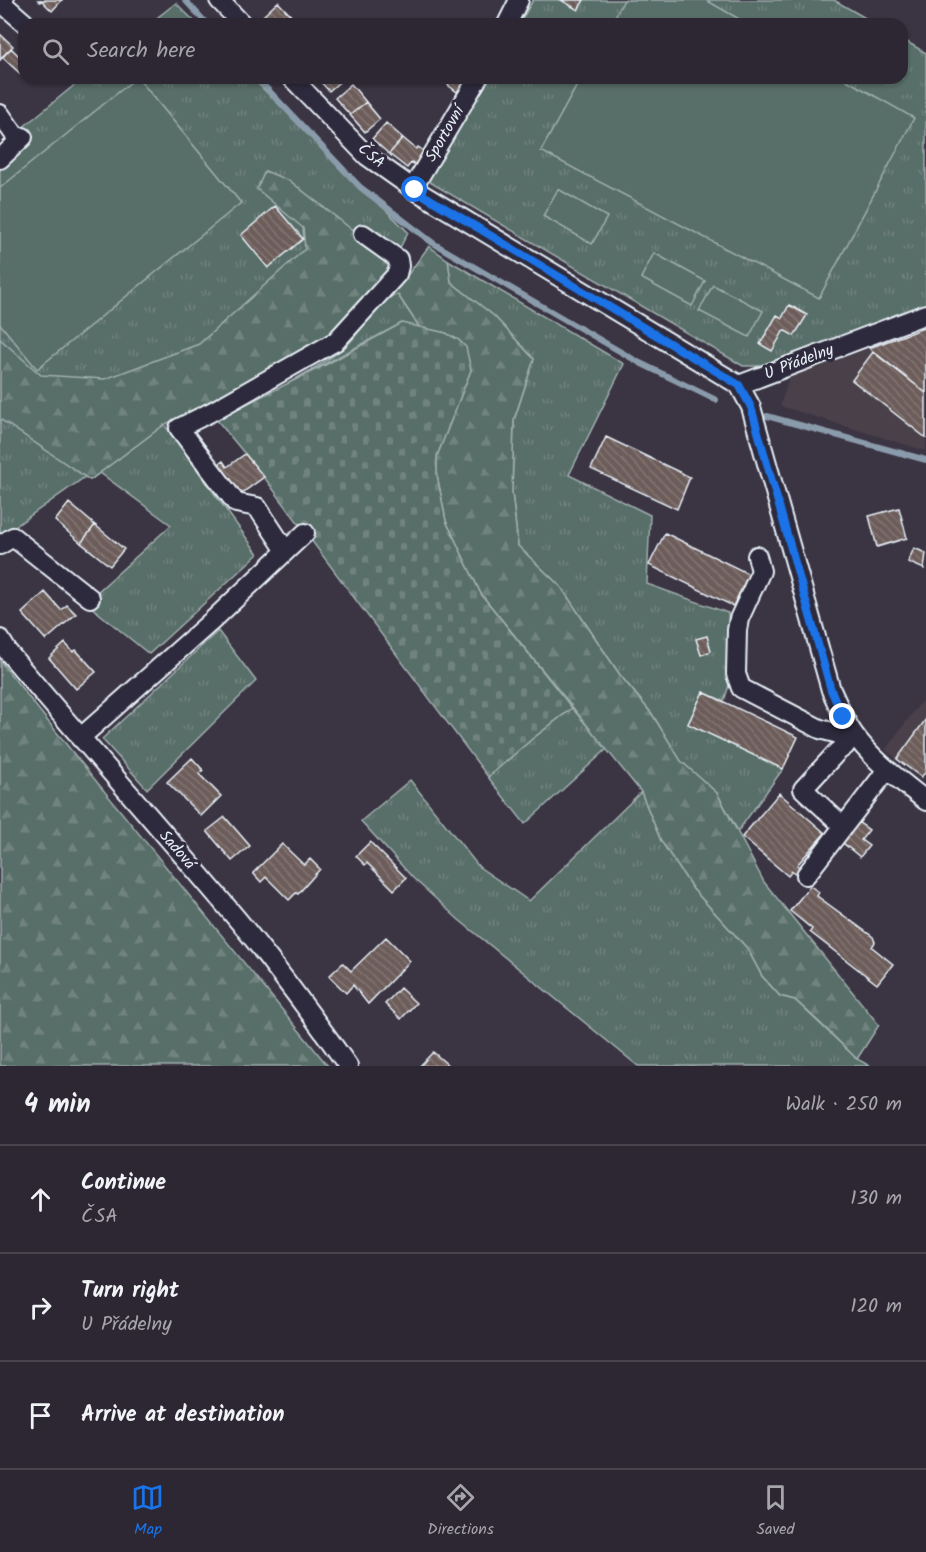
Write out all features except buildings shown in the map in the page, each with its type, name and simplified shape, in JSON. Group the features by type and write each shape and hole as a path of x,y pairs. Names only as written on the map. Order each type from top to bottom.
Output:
{"street":[{"path":"4,0 2,3 19,18"},
{"path":"219,0 236,18"},
{"path":"510,18 519,0"},
{"name":"ČSA","path":"298,84 368,156 415,190 742,388"},
{"name":"Sportovní","path":"415,190 417,181 474,84"},
{"path":"0,114 21,139 0,159"},
{"path":"285,551 257,507 236,503 179,428 336,341 397,274 398,259 363,234"},
{"name":"U Přádelny","path":"742,388 926,314"},
{"path":"742,388 756,423 831,690 853,733 868,752 926,801"},
{"path":"80,738 214,619 305,532"},
{"path":"0,545 13,537 90,598"},
{"path":"757,556 761,571 737,630 736,674 741,688 820,729 835,734 853,733"},
{"name":"Sadová","path":"0,639 8,652 80,738 243,926 348,1066"},
{"path":"843,826 803,789 845,746 853,733"},
{"path":"806,875 888,770"}],"shaded area":[{"path":"926,327 926,451 780,406 789,378"},
{"path":"926,695 926,772 921,777 885,750"}],"green space":[{"path":"533,0 834,0 866,18 522,18"},
{"path":"624,0 706,0 738,18 614,18"},
{"path":"176,3 191,18 157,18"},
{"path":"908,42 926,53 926,306 758,366 743,366 428,181 485,84 908,84"},
{"path":"76,84 258,84 408,232 383,281 328,340 164,424 258,554 149,654 90,606 94,595 171,525 100,473 90,480 85,477 0,537 0,146"},
{"path":"129,84 143,84 241,203 37,369 0,324 0,188"},
{"path":"578,84 854,84 914,118 819,298 541,151"},
{"path":"265,171 290,181 369,243 391,266 383,281 328,340 164,425 90,480 0,419 0,339 41,375 105,379 199,344 305,249 303,228 257,189"},
{"path":"558,189 607,217 592,244 543,216"},
{"path":"429,246 448,260 451,282 494,316 534,359 514,420 512,492 518,546 561,587 620,675 652,714 681,761 717,793 764,882 879,1025 857,1059 795,1000 780,996 762,976 747,948 693,889 661,841 641,792 481,594 446,521 437,475 437,456 471,370 446,333 420,328 398,295 392,296"},
{"path":"654,253 705,281 692,306 641,278"},
{"path":"448,260 624,364 569,475 650,515 647,584 728,613 731,679 724,701 703,692 688,724 783,769 738,831 717,793 681,762 652,714 620,675 561,587 518,546 512,492 514,420 534,359 494,316 451,282"},
{"path":"713,285 763,311 749,337 699,311"},
{"path":"398,295 420,328 402,323 287,384 346,346 377,308 391,297"},
{"path":"402,323 446,333 466,347 471,370 437,456 437,475 446,521 481,594 572,708 488,777 264,477 216,419 327,364"},
{"path":"218,631 256,681 147,789 102,739"},
{"path":"0,661 70,749 328,1066 0,1066"},
{"path":"572,708 607,749 525,824 488,777"},
{"path":"410,780 479,867 529,901 641,792 661,841 693,889 747,948 762,976 780,996 795,1000 857,1059 870,1066 638,1066 459,920 413,878 361,821"}],"waterway":[{"path":"185,0 202,18"},
{"path":"263,84 360,187 433,243 640,363 716,400"},
{"path":"767,416 926,460"}],"route":[{"path":"415,190 739,385 751,407 831,690 843,717"}]}
